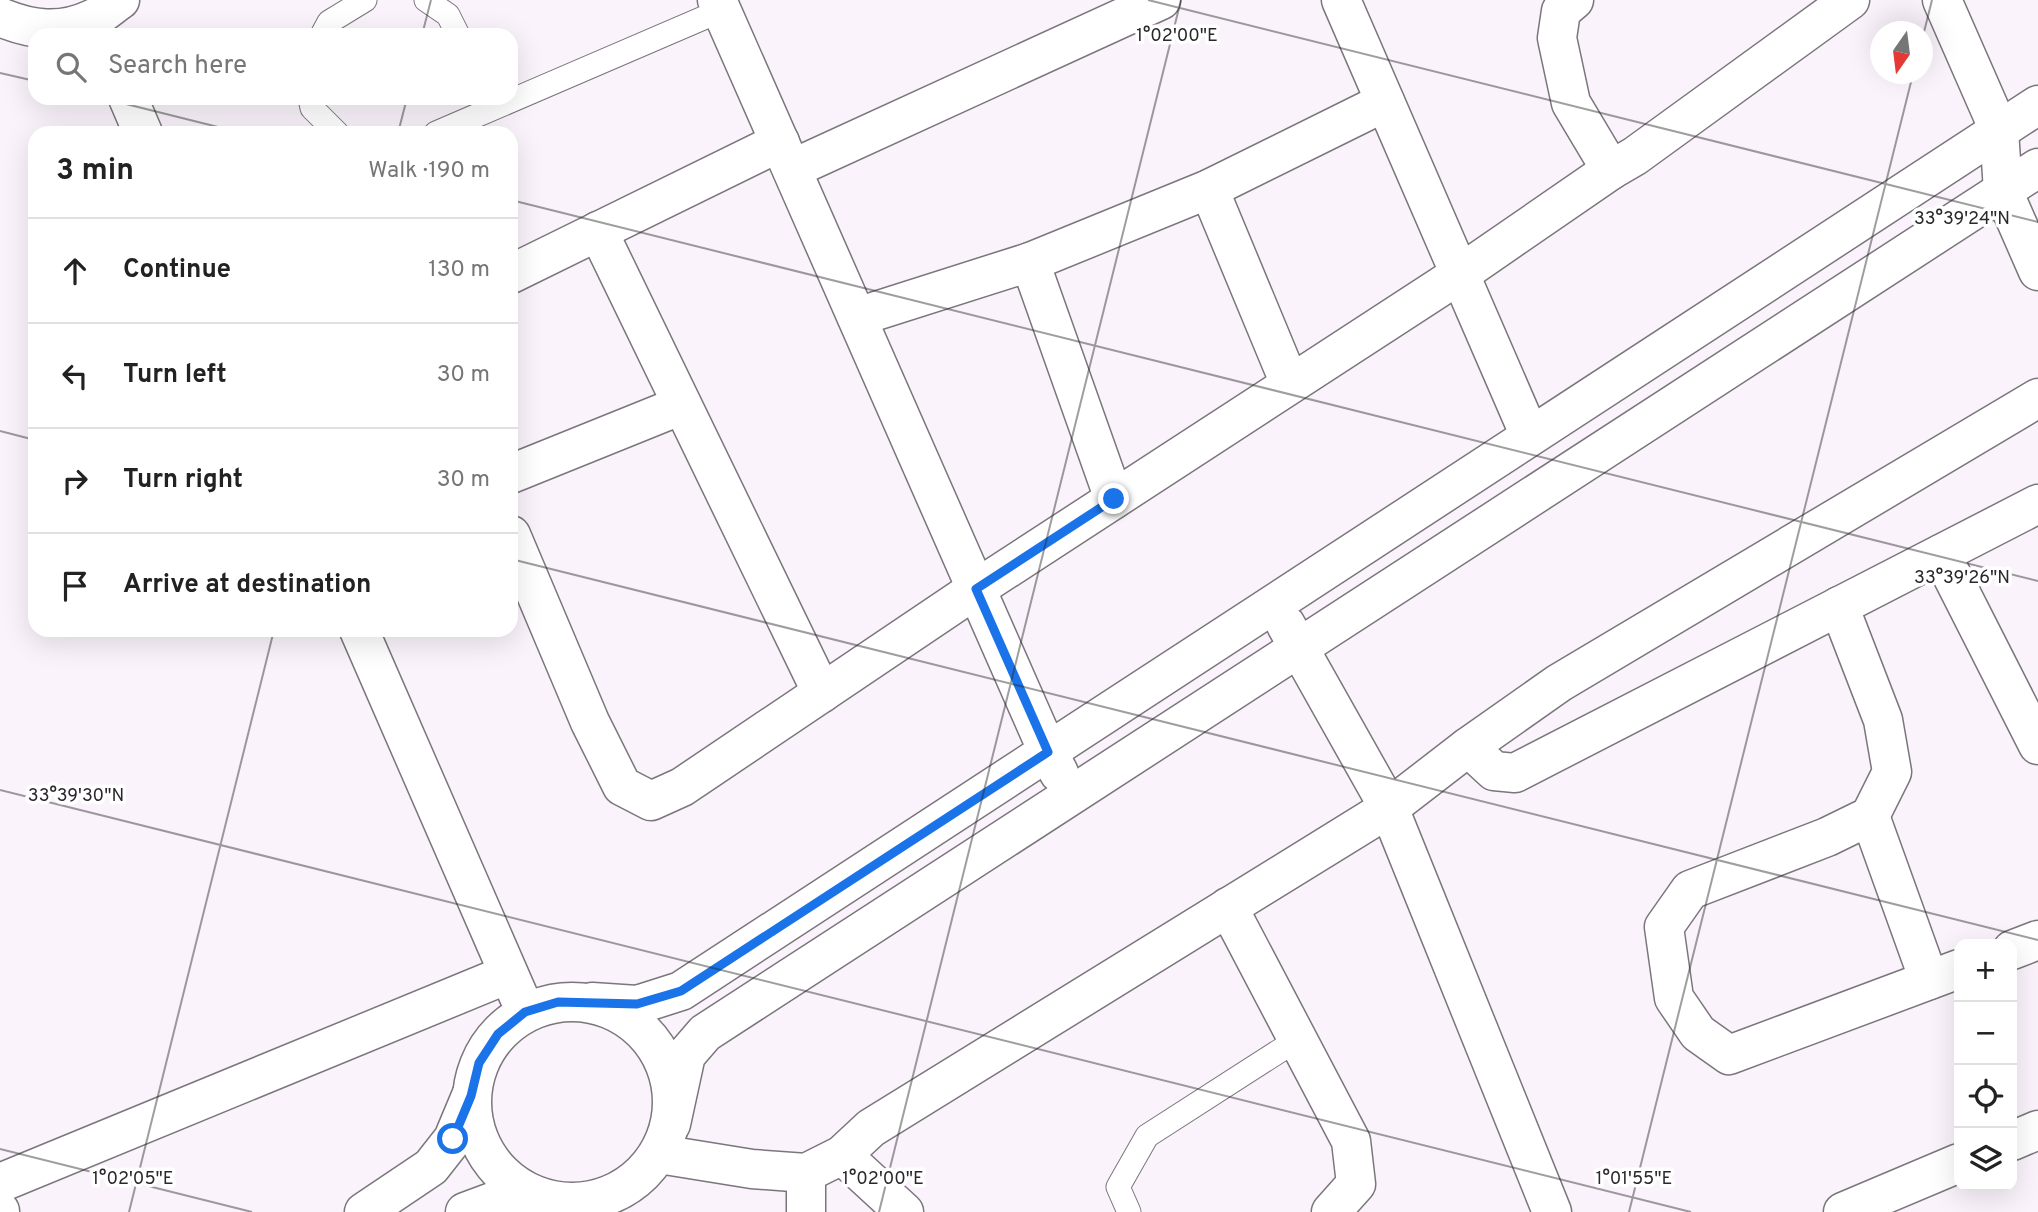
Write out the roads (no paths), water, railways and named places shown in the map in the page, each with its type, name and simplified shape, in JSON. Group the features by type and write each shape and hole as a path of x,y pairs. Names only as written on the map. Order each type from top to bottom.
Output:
{"street":[{"path":"518,271 598,231 1161,0"},
{"path":"1341,0 1530,436"},
{"path":"1574,0 1561,11 1557,38 1565,77 1571,103 1611,170"},
{"path":"518,552 590,722 622,786 651,801 682,787 976,589 1460,274 1635,156 1850,0"},
{"path":"1942,0 1999,130 2003,191 2038,271"},
{"path":"720,5 1048,752 1071,795"},
{"path":"0,17 24,27 42,28"},
{"path":"63,28 105,18"},
{"path":"857,317 1030,262 1209,188 1385,102"},
{"path":"131,105 140,126"},
{"path":"364,1212 431,1167 453,1139 471,1096 479,1063 498,1034 525,1012 558,1002 637,1004 681,991 2038,105"},
{"path":"465,1212 500,1199 548,1199 599,1205 639,1179 665,1139 686,1055 705,1033 2038,168"},
{"path":"1209,188 1290,384"},
{"path":"598,231 822,693"},
{"path":"1030,262 1114,499"},
{"path":"665,1139 752,1169 806,1173 842,1154 871,1128 1389,808 1468,747 1559,684 2038,398"},
{"path":"518,471 682,405"},
{"path":"1468,747 1494,771 1515,773 2038,504"},
{"path":"1941,554 2038,745"},
{"path":"1273,604 1389,808 1552,1212"},
{"path":"1839,606 1884,720 1892,772 1870,816 1827,837 1690,890 1664,927 1674,998 1699,1033 1729,1055 1944,975 1870,816"},
{"path":"362,637 525,1012"},
{"path":"1228,907 1351,1141 1356,1184 1331,1212"},
{"path":"2017,948 2038,940"},
{"path":"0,1183 508,974"},
{"path":"592,1002 622,1014 648,1034 665,1061 665,1139"},
{"path":"471,1096 476,1130 491,1161 516,1185 548,1199"},
{"path":"2017,1139 2038,1130"},
{"path":"842,1154 904,1212"},
{"path":"1843,1212 1954,1165"},
{"path":"806,1173 806,1212"}],"lane":[{"path":"326,28 329,22 365,0"},
{"path":"426,0 448,15 454,28"},
{"path":"518,91 720,5"},
{"path":"311,105 330,126"},
{"path":"449,126 487,105"},
{"path":"1129,1212 1118,1187 1147,1136 1298,1040"}]}
